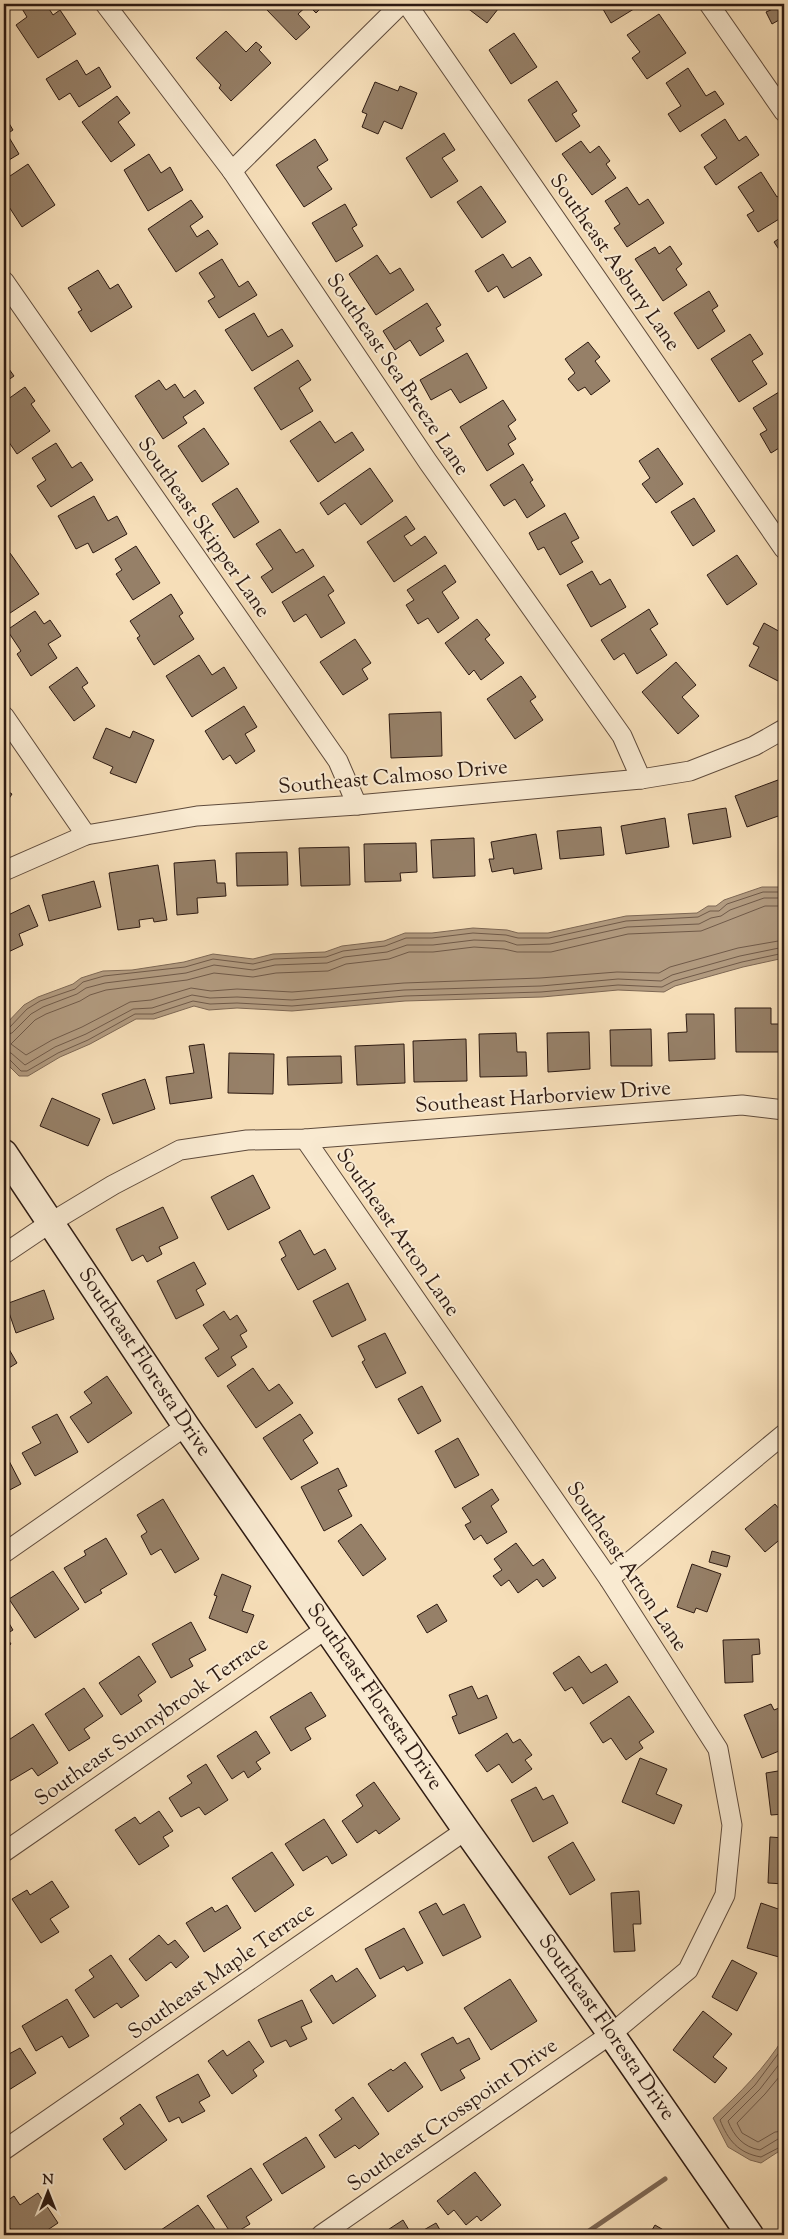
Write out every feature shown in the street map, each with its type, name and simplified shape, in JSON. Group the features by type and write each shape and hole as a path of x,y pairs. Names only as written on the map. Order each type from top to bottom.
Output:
{"street":[{"name":"Southeast Sea Breeze Lane","path":"105,4 232,171 428,462 622,736 641,779"},
{"path":"232,171 401,4"},
{"name":"Southeast Asbury Lane","path":"407,4 784,549"},
{"path":"710,4 784,112"},
{"name":"Southeast Skipper Lane","path":"4,281 338,761 357,805"},
{"path":"4,716 86,836"},
{"name":"Southeast Calmoso Drive","path":"4,872 86,836 197,816 357,805 641,779 690,771 754,746 784,729"},
{"name":"Southeast Harborview Drive","path":"4,1254 112,1185 180,1150 247,1140 305,1139 742,1105 784,1110"},
{"name":"Southeast Arton Lane","path":"305,1139 609,1579 718,1749 732,1825 726,1895 688,1970 611,2034"},
{"name":"Southeast Floresta Drive","path":"4,1153 186,1426 750,2235"},
{"path":"4,1553 186,1426"},
{"path":"609,1579 784,1434"},
{"name":"Southeast Sunnybrook Terrace","path":"4,1852 326,1629"},
{"name":"Southeast Maple Terrace","path":"4,2150 466,1830"},
{"name":"Southeast Crosspoint Drive","path":"321,2235 611,2034"}],"water":[{"path":"762,887 784,887 784,958 675,986 664,992 618,990 542,997 405,1001 292,1011 237,1008 209,1010 194,1006 154,1019 136,1019 90,1044 60,1057 28,1076 19,1076 4,1061 4,1026 24,1005 38,997 73,984 81,978 103,971 132,970 184,962 213,954 253,959 273,954 325,952 342,946 384,941 405,933 432,933 473,928 507,930 518,933 548,933 626,916 697,913 708,906 716,906 724,900"},
{"path":"784,2037 784,2148 761,2163 750,2160 728,2147 713,2118 751,2080"}],"building":[{"path":"26,4 46,4 53,15 60,10 76,34 38,58 16,25 27,17 21,7"},
{"path":"272,4 325,4 316,13 308,5 298,14 310,27 296,40 266,9"},
{"path":"462,4 502,4 487,23"},
{"path":"600,4 642,4 611,23"},
{"path":"784,4 784,29 779,20 772,24 766,12"},
{"path":"659,14 686,53 647,79 632,58 640,52 627,35"},
{"path":"226,31 246,52 256,42 262,47 259,50 271,63 231,101 219,88 221,85 196,58"},
{"path":"514,33 537,67 511,84 489,50"},
{"path":"77,60 86,75 99,67 111,87 79,107 70,93 59,100 46,79"},
{"path":"688,68 706,96 715,91 724,104 680,132 668,114 681,106 666,83"},
{"path":"557,81 577,111 572,114 580,126 556,142 528,100"},
{"path":"375,82 398,91 400,86 417,93 402,129 384,121 378,134 362,127 367,114 362,112"},
{"path":"117,96 130,113 118,122 135,145 111,162 82,122"},
{"path":"4,115 13,130 7,134 19,154 4,163"},
{"path":"725,119 739,141 746,136 759,155 716,185 704,167 717,158 701,135"},
{"path":"444,133 455,150 442,158 458,181 431,198 406,158"},
{"path":"315,139 328,160 317,167 332,189 304,207 276,165"},
{"path":"581,141 590,153 599,146 610,161 606,164 616,178 592,195 562,154"},
{"path":"149,154 161,173 170,167 183,190 148,211 124,170"},
{"path":"28,164 55,205 22,227 4,199 4,180"},
{"path":"761,172 777,197 784,192 784,216 758,232 747,215 754,211 738,187"},
{"path":"481,186 506,222 482,238 457,202"},
{"path":"627,187 639,205 648,199 664,223 627,247 614,228 620,224 605,201"},
{"path":"191,200 203,217 190,226 197,237 208,230 218,244 176,272 148,229"},
{"path":"345,204 357,225 352,228 363,246 336,262 312,223"},
{"path":"784,235 784,257 774,242"},
{"path":"670,246 682,264 676,269 687,285 663,301 635,259 655,247 659,254"},
{"path":"503,254 512,268 530,257 542,275 504,298 497,286 488,292 475,271"},
{"path":"377,255 390,274 400,268 414,290 376,315 349,274"},
{"path":"222,259 239,287 248,281 257,295 219,318 208,301 215,297 199,273"},
{"path":"98,270 110,289 118,284 132,307 91,332 78,312 82,310 68,288"},
{"path":"709,291 718,306 712,310 725,331 698,349 674,313"},
{"path":"427,303 441,325 436,328 444,341 420,356 410,340 395,350 383,331"},
{"path":"254,313 268,337 282,329 293,346 252,371 225,330"},
{"path":"750,334 763,354 752,361 767,384 739,402 711,359"},
{"path":"588,342 600,357 595,361 610,381 591,395 585,387 578,391 568,379 575,373 565,359"},
{"path":"467,353 487,388 460,403 451,389 431,400 420,380"},
{"path":"298,360 311,380 299,388 313,411 281,430 254,388"},
{"path":"4,362 14,376 4,383"},
{"path":"159,380 166,390 175,384 184,398 195,390 204,403 183,417 187,423 163,439 135,396"},
{"path":"25,387 35,401 31,404 50,431 17,454 4,435 4,402"},
{"path":"779,392 784,401 784,445 771,453 760,434 767,430 753,408"},
{"path":"503,400 516,420 508,426 516,439 508,444 514,454 487,471 460,427"},
{"path":"320,421 335,443 352,432 364,450 318,482 290,441"},
{"path":"204,428 229,464 202,482 178,446"},
{"path":"56,443 72,468 81,462 93,480 51,507 37,486 46,480 32,458"},
{"path":"658,448 683,484 656,503 642,484 650,478 639,461"},
{"path":"523,464 533,480 530,482 545,506 527,518 515,499 504,506 490,485"},
{"path":"370,468 393,501 361,525 345,503 328,515 320,503"},
{"path":"237,488 259,522 234,538 212,504"},
{"path":"94,496 108,521 117,516 127,534 93,553 88,543 76,549 58,516"},
{"path":"694,498 715,531 693,546 671,512"},
{"path":"565,513 579,538 571,542 583,562 560,575 544,547 538,550 529,533"},
{"path":"406,516 415,529 404,536 411,546 425,536 437,553 394,582 367,542"},
{"path":"280,529 296,553 303,549 314,566 272,593 261,577 273,569 256,544"},
{"path":"136,546 160,583 133,600 116,574 122,570 115,559"},
{"path":"10,553 39,594 4,617 4,558"},
{"path":"737,555 757,584 727,605 707,575"},
{"path":"445,565 456,582 442,592 459,618 438,633 428,618 418,624 406,605 414,600 407,590"},
{"path":"592,571 600,585 610,579 626,607 591,627 567,585"},
{"path":"324,576 334,591 328,595 345,623 321,638 306,614 294,622 282,602"},
{"path":"171,594 183,613 179,616 194,639 154,665 137,638 140,636 130,621"},
{"path":"649,609 658,624 650,629 667,655 637,674 624,653 614,660 601,640"},
{"path":"35,611 44,624 50,620 61,636 48,644 57,658 31,676 17,654 21,651 7,630"},
{"path":"477,619 490,635 485,639 504,663 481,680 474,670 469,675 445,643"},
{"path":"764,623 784,634 784,668 778,681 749,666 759,647 753,644"},
{"path":"355,639 371,663 362,669 368,679 343,695 320,662"},
{"path":"199,655 212,675 224,667 237,688 192,717 166,676"},
{"path":"676,662 696,685 682,697 699,716 678,734 642,692"},
{"path":"77,667 88,683 82,687 95,706 74,721 49,687"},
{"path":"521,676 536,697 530,701 543,720 515,739 487,699"},
{"path":"244,706 257,727 245,734 255,751 236,764 230,755 223,760 205,731"},
{"path":"441,712 442,756 391,758 389,714"},
{"path":"106,728 130,738 133,731 154,740 136,783 110,773 113,767 93,758"},
{"path":"778,780 784,798 784,814 747,827 735,796"},
{"path":"4,789 12,794 4,806"},
{"path":"726,808 731,837 693,844 688,814"},
{"path":"665,818 669,847 626,854 621,826"},
{"path":"601,827 604,855 560,859 557,831"},
{"path":"536,834 542,869 514,874 513,868 492,872 489,859 494,859 491,842"},
{"path":"474,838 475,876 433,878 431,840"},
{"path":"416,843 417,872 400,873 401,881 365,882 364,844"},
{"path":"349,847 350,885 301,886 299,848"},
{"path":"287,852 288,885 237,886 236,853"},
{"path":"215,860 217,883 225,883 226,896 197,898 198,913 177,915 174,863"},
{"path":"158,865 167,920 154,922 153,918 139,920 140,927 118,930 109,873"},
{"path":"94,881 101,907 49,921 42,895"},
{"path":"29,905 38,926 19,934 23,945 4,954 4,917"},
{"path":"735,1008 771,1008 771,1024 783,1024 783,1052 736,1052"},
{"path":"686,1014 714,1014 715,1059 669,1061 668,1033 687,1032"},
{"path":"651,1029 652,1066 611,1066 610,1030"},
{"path":"589,1032 590,1069 548,1072 547,1033"},
{"path":"516,1033 517,1052 526,1052 527,1076 480,1077 479,1034"},
{"path":"466,1039 467,1081 414,1082 413,1041"},
{"path":"204,1044 212,1098 170,1104 166,1077 194,1073 189,1046"},
{"path":"404,1044 405,1083 357,1085 355,1046"},
{"path":"229,1053 274,1054 273,1094 228,1093"},
{"path":"341,1056 342,1083 288,1085 287,1057"},
{"path":"145,1079 155,1109 113,1124 102,1094"},
{"path":"52,1098 100,1119 88,1146 40,1126"},
{"path":"253,1175 270,1208 228,1230 211,1197"},
{"path":"163,1207 178,1238 159,1247 162,1254 147,1262 143,1255 132,1261 116,1229"},
{"path":"300,1230 314,1255 325,1249 336,1269 298,1290 281,1259 286,1256 279,1242"},
{"path":"194,1262 206,1284 196,1290 204,1305 176,1319 157,1281"},
{"path":"348,1283 366,1320 332,1337 313,1301"},
{"path":"44,1290 54,1319 16,1333 6,1304"},
{"path":"224,1311 230,1320 237,1315 247,1331 240,1335 247,1347 231,1357 236,1365 218,1377 205,1358 219,1349 203,1325"},
{"path":"385,1333 406,1373 376,1388 362,1362 365,1360 358,1346"},
{"path":"6,1344 17,1363 4,1371 4,1346"},
{"path":"253,1368 269,1391 279,1384 293,1403 256,1428 227,1386"},
{"path":"107,1376 132,1413 88,1443 70,1417 92,1403 84,1392"},
{"path":"422,1386 441,1421 418,1434 398,1399"},
{"path":"57,1414 78,1452 35,1476 22,1453 41,1443 32,1427"},
{"path":"300,1414 313,1433 303,1440 318,1463 291,1480 263,1438"},
{"path":"458,1438 479,1475 455,1488 435,1451"},
{"path":"7,1457 21,1484 4,1493 4,1459"},
{"path":"338,1468 347,1486 338,1490 352,1516 324,1531 301,1487"},
{"path":"492,1489 499,1500 491,1506 507,1532 487,1544 481,1535 474,1540 465,1525 471,1522 462,1508"},
{"path":"163,1499 199,1559 175,1573 161,1549 151,1555 141,1536 147,1532 137,1515"},
{"path":"775,1504 784,1515 784,1536 765,1552 745,1529"},
{"path":"361,1524 386,1559 363,1576 338,1541"},
{"path":"106,1538 127,1574 100,1590 102,1593 85,1603 64,1568 86,1555 84,1551"},
{"path":"516,1543 533,1566 543,1559 556,1578 543,1587 537,1579 518,1593 509,1580 501,1586 493,1576 502,1570 494,1559"},
{"path":"712,1551 730,1556 727,1567 709,1562"},
{"path":"692,1564 721,1574 707,1612 696,1608 694,1613 677,1607"},
{"path":"53,1571 79,1609 35,1638 9,1599"},
{"path":"222,1574 251,1586 242,1611 254,1615 247,1633 209,1618 217,1596 214,1595"},
{"path":"437,1604 447,1621 427,1633 417,1616"},
{"path":"4,1615 13,1630 5,1635 11,1644 4,1649"},
{"path":"191,1622 206,1650 189,1659 193,1666 171,1678 152,1644"},
{"path":"759,1639 760,1654 752,1655 753,1682 725,1683 723,1640"},
{"path":"139,1656 156,1682 138,1695 142,1701 121,1715 99,1683"},
{"path":"579,1656 591,1673 606,1664 618,1682 583,1704 572,1687 565,1691 553,1673"},
{"path":"472,1686 478,1699 487,1695 497,1718 459,1734 452,1717 457,1715 449,1695"},
{"path":"84,1688 103,1716 84,1729 90,1738 69,1751 45,1714"},
{"path":"311,1692 326,1716 305,1728 311,1739 291,1751 270,1717"},
{"path":"629,1696 654,1732 639,1742 643,1748 626,1760 611,1738 603,1743 590,1723"},
{"path":"771,1704 774,1710 784,1706 784,1749 762,1758 744,1715"},
{"path":"33,1724 58,1763 38,1776 32,1768 10,1781 4,1771 4,1743"},
{"path":"256,1731 270,1753 256,1762 261,1769 248,1778 244,1771 232,1779 217,1756"},
{"path":"507,1733 513,1743 520,1739 532,1755 525,1760 532,1769 512,1783 499,1764 487,1772 475,1755"},
{"path":"640,1758 667,1769 656,1794 682,1805 674,1824 622,1802"},
{"path":"206,1764 228,1800 205,1815 199,1807 181,1817 169,1798 192,1783 187,1776"},
{"path":"784,1770 784,1814 771,1815 766,1773"},
{"path":"374,1782 400,1819 379,1834 376,1830 357,1843 342,1821 363,1806 356,1795"},
{"path":"536,1787 543,1800 553,1795 568,1823 533,1842 511,1800"},
{"path":"159,1811 173,1831 163,1837 169,1846 139,1865 115,1830 135,1817 140,1824"},
{"path":"324,1819 347,1855 332,1864 327,1856 303,1871 285,1844"},
{"path":"770,1837 784,1838 784,1884 768,1883"},
{"path":"573,1842 595,1880 570,1895 548,1857"},
{"path":"272,1852 294,1885 255,1912 232,1878"},
{"path":"52,1881 69,1907 50,1919 59,1932 41,1943 12,1899 27,1890 30,1895"},
{"path":"639,1891 641,1924 633,1924 635,1951 614,1952 611,1893"},
{"path":"436,1903 443,1915 464,1904 481,1937 443,1956 419,1912"},
{"path":"761,1903 784,1911 784,1939 779,1957 747,1948"},
{"path":"227,1905 241,1928 204,1952 186,1923 212,1907 215,1912"},
{"path":"4,1927 9,1935 4,1939"},
{"path":"404,1928 423,1963 407,1971 404,1966 380,1979 365,1949"},
{"path":"159,1935 168,1945 175,1940 189,1957 176,1968 171,1962 146,1981 129,1959"},
{"path":"111,1955 139,1996 121,2008 117,2003 94,2018 75,1990 94,1977 89,1970"},
{"path":"732,1960 757,1973 737,2011 712,1997"},
{"path":"357,1968 376,1996 333,2024 310,1990 332,1975 336,1982"},
{"path":"510,1979 537,2021 491,2050 464,2008"},
{"path":"67,1999 89,2036 69,2048 62,2036 36,2051 22,2026"},
{"path":"302,2000 312,2022 301,2027 307,2039 290,2047 286,2040 271,2047 258,2020"},
{"path":"703,2011 732,2034 713,2057 727,2068 715,2083 673,2050"},
{"path":"453,2037 457,2044 469,2038 480,2059 460,2070 465,2078 441,2091 421,2054"},
{"path":"249,2041 264,2062 253,2070 257,2076 232,2094 208,2061 223,2050 227,2056"},
{"path":"5,2048 9,2054 20,2048 36,2073 4,2093"},
{"path":"405,2062 423,2087 388,2112 368,2084 391,2069 393,2071"},
{"path":"198,2074 210,2096 199,2102 205,2111 182,2123 179,2117 169,2122 156,2097"},
{"path":"353,2097 379,2134 359,2149 355,2145 335,2158 319,2135 342,2119 335,2110"},
{"path":"140,2104 167,2140 125,2170 103,2139 124,2124 120,2118"},
{"path":"306,2137 325,2167 282,2194 263,2164"},
{"path":"251,2168 272,2200 246,2217 250,2224 232,2235 207,2196"},
{"path":"475,2172 501,2205 481,2221 477,2216 466,2225 454,2210 448,2215 437,2201"},
{"path":"38,2193 58,2223 40,2235 15,2235 4,2220 4,2203 14,2196 20,2205"},
{"path":"198,2205 219,2235 155,2234"},
{"path":"403,2220 412,2235 384,2235 383,2233"},
{"path":"436,2223 443,2235 415,2235"},
{"path":"655,2225 672,2235 649,2235"}],"waterway":[{"path":"583,2235 665,2179"}]}
